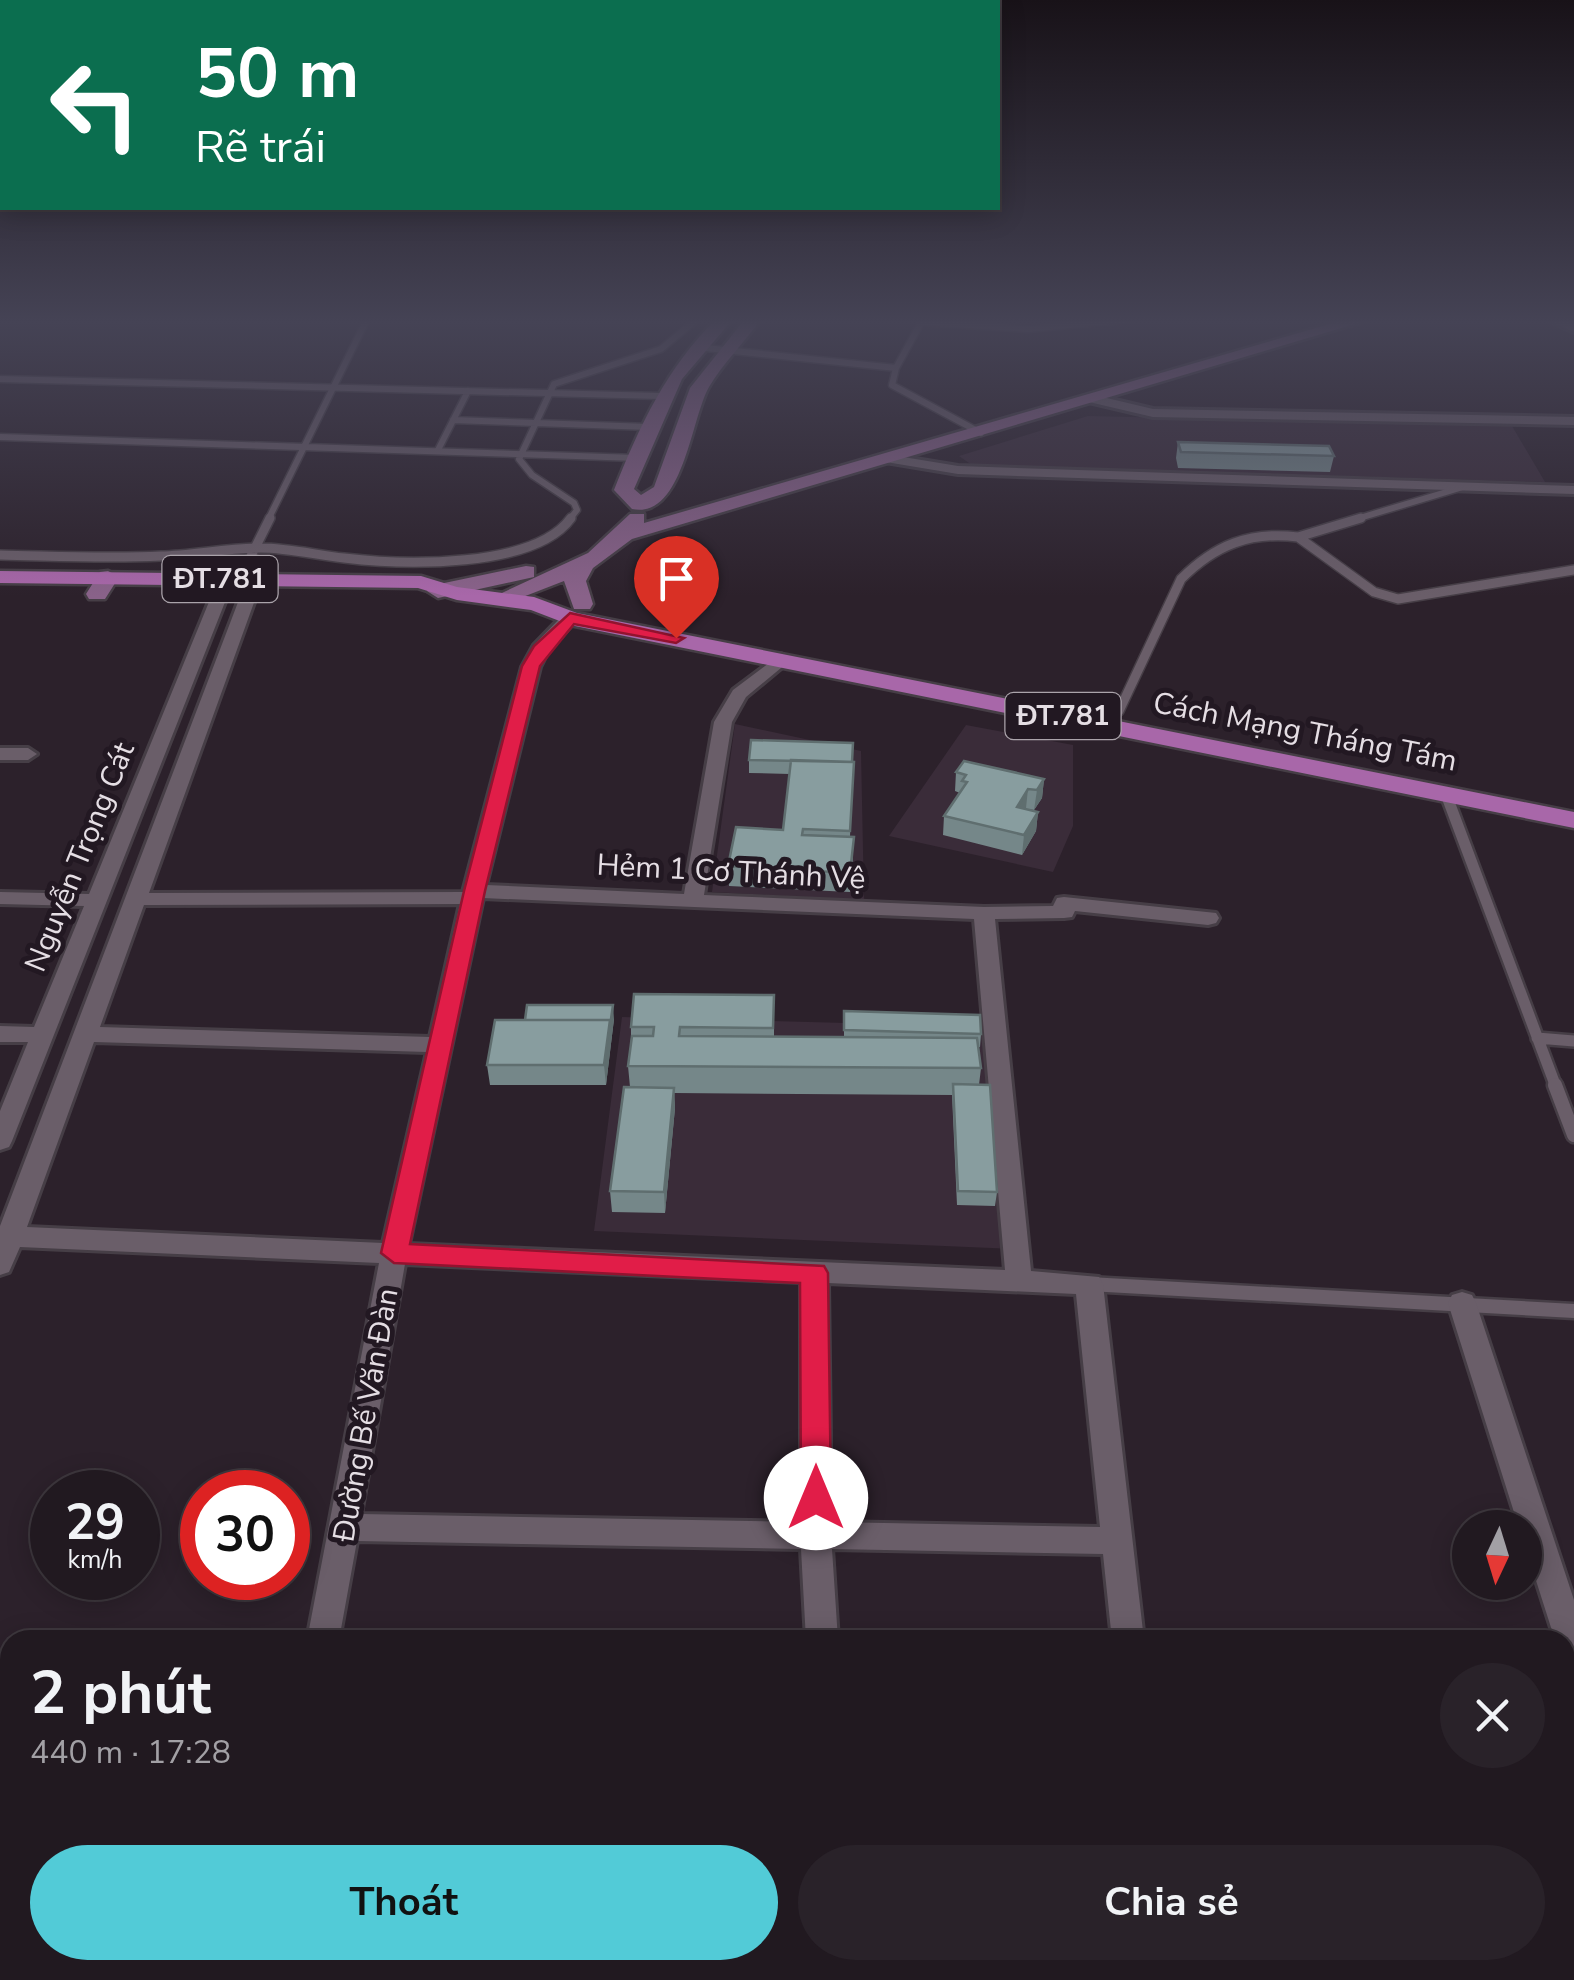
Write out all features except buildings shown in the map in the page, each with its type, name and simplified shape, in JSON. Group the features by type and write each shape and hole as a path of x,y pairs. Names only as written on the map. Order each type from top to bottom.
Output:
{"main road":[{"path":"639,505 624,490 655,411"},
{"path":"639,505 663,490 690,411"},
{"path":"502,598 593,557 627,534 1055,411"},
{"path":"627,534 637,520 639,505"},
{"path":"438,591 593,557"},
{"path":"569,610 575,582 593,557"},
{"name":"Cách Mạng Tháng Tám","path":"0,576 235,592 414,598 438,591 502,598 1119,711 1574,800"},
{"name":"Cách Mạng Tháng Tám","path":"0,592 103,586"},
{"name":"Cách Mạng Tháng Tám","path":"569,610 781,659 1574,820"}],"street":[{"path":"1146,411 1574,422"},
{"path":"891,460 958,470 1574,490"},
{"path":"0,1264 6,1236 134,898 235,592"},
{"name":"Nguyễn Trọng Cát","path":"0,1142 94,900 235,592"},
{"name":"Đường Bế Văn Đàn","path":"325,1630 347,1527 394,1253 473,894 531,666 569,610"},
{"path":"693,900 723,722 739,694 781,659"},
{"path":"0,754 28,754"},
{"name":"Hẻm 1 Cơ Thánh Vệ","path":"134,898 473,894 984,913 1064,912 1064,903 1208,918"},
{"path":"0,898 94,900"},
{"path":"984,913 1019,1281"},
{"path":"0,1034 42,1034"},
{"path":"84,1034 440,1045"},
{"path":"6,1236 1088,1284 1127,1630"},
{"path":"814,1273 816,1536 821,1630"},
{"path":"1462,1303 1571,1630"},
{"path":"347,1527 1117,1541"}],"lane":[{"path":"235,592 323,411"},
{"path":"438,450 457,411"},
{"path":"0,555 165,556 255,548 354,559 454,559 507,552 542,541 569,526 577,510 563,493 521,465 522,453 541,411"},
{"path":"938,411 982,433"},
{"path":"453,420 649,427"},
{"path":"0,438 636,458"},
{"path":"1298,538 1464,486"},
{"path":"1119,711 1181,579 1196,562 1243,536 1267,533 1298,538 1374,592 1393,599 1574,570"},
{"path":"1446,794 1574,1135"},
{"path":"1536,1038 1574,1041"},
{"path":"1088,1284 1574,1311"}],"shaded area":[{"path":"1088,416 1512,426 1545,482 972,465 959,456"},
{"path":"735,724 861,751 864,900 712,892"},
{"path":"966,725 1073,745 1073,826 1053,872 889,836"},
{"path":"622,1017 997,1027 1015,1249 594,1231"}],"route":[{"path":"676,638 570,618 540,649 531,666 474,891 394,1253 814,1273 816,1498"}]}
